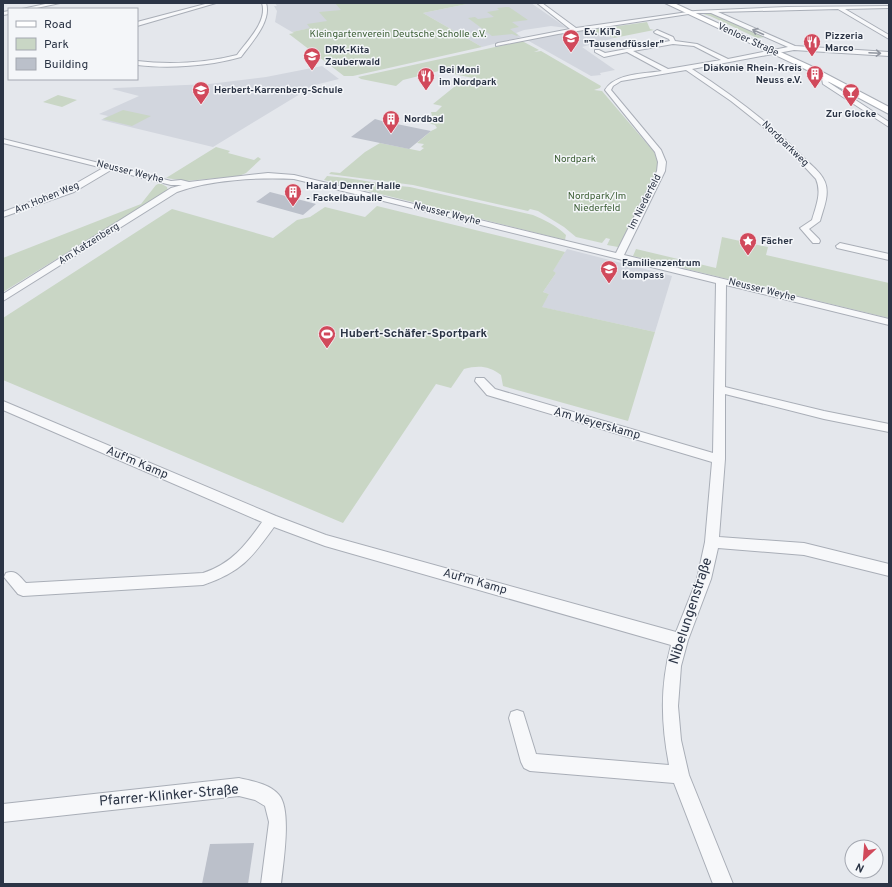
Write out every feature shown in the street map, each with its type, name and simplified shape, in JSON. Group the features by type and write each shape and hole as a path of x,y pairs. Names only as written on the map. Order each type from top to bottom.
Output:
{"main road":[{"name":"Venloer Straße","path":"668,3 860,94 889,111"}],"street":[{"path":"26,3 32,8 58,3"},
{"path":"138,24 214,3"},
{"path":"138,63 151,65 223,60 239,56 264,20 266,12 264,3"},
{"path":"539,3 574,29"},
{"path":"830,3 889,37"},
{"name":"Venloer Straße","path":"698,5 794,48"},
{"path":"498,45 574,29 689,13 838,7 889,7"},
{"path":"657,32 671,38 673,42"},
{"path":"597,51 604,55 673,42 694,45 728,61"},
{"path":"629,51 669,72 794,48 889,54"},
{"name":"Nordparkweg","path":"687,68 767,126 786,143 818,177 824,192 816,221 804,228 816,241"},
{"name":"Im Niederfeld","path":"618,257 661,171 662,162 658,152 608,90 611,85 619,80 669,72"},
{"path":"828,79 824,80 830,87 889,124"},
{"name":"Neusser Weyhe","path":"3,141 111,167 173,187"},
{"name":"Am Hohen Weg","path":"3,215 71,190 111,167"},
{"name":"Neusser Weyhe","path":"189,184 268,176 294,177 889,322"},
{"name":"Am Katzenberg","path":"3,298 173,187 189,184"},
{"path":"840,246 889,257"},
{"name":"Nibelungenstraße","path":"721,280 719,459 712,542 704,579 680,640 673,666 670,706 673,740 680,775 723,884"},
{"name":"Am Weyerskamp","path":"480,381 491,392 719,459"},
{"path":"720,389 824,415 889,428"},
{"name":"Auf'm Kamp","path":"3,405 272,520 325,540 680,640"},
{"path":"11,578 23,590 203,579 220,574 231,568 246,554 272,520"},
{"name":"Nibelungenstraße","path":"712,542 804,550 889,570"},
{"path":"517,718 530,762 680,775"},
{"name":"Pfarrer-Klinker-Straße","path":"3,813 239,787 259,792 273,801 278,822 271,884"}],"shaded area":[{"path":"275,3 354,3 373,15 292,32 275,22 277,11 274,6 277,6"},
{"path":"472,3 531,3 567,28 551,26 524,30 516,33 521,37 482,47 423,13"},
{"name":"Ev. KiTa \"Tausendfüssler\"","path":"590,30 614,38 582,47 615,70 600,73 601,75 591,76 527,40 568,32"},
{"name":"Herbert-Karrenberg-Schule","path":"322,66 339,79 311,86 213,147 101,120 108,116 99,114 139,96 112,89 115,88 209,84 266,77"},
{"name":"Familienzentrum Kompass","path":"567,249 672,276 655,332 541,307 549,294 543,292 556,273 552,272"}],"green space":[{"name":"Kleingartenverein Deutsche Scholle e.V.","path":"335,3 472,3 423,13 482,47 353,76 344,76 289,34 310,28 307,24 327,21 319,12 341,10"},
{"path":"509,7 528,20 512,22 519,27 510,29 518,35 517,36 512,34 492,36 468,18 475,17 478,19 494,17 487,12 499,10 497,8"},
{"path":"710,12 765,37 757,38 710,16 700,13"},
{"path":"647,22 650,29 654,30 614,38 590,30"},
{"path":"522,41 539,50 534,52 541,51 601,86 600,88 594,90 602,91 654,152 658,161 657,171 618,247 607,245 610,239 606,238 602,243 576,237 564,227 538,211 530,209 528,211 413,185 329,174 331,172 340,173 365,152 380,143 420,151 424,148 421,147 424,144 417,143 437,128 435,125 428,123 433,120 431,112 436,112 442,106 433,104 459,83 466,84 473,78 439,71 403,80 396,86 361,79 358,77"},
{"path":"58,95 77,100 62,107 43,102"},
{"path":"123,110 151,116 132,126 103,119"},
{"path":"216,147 230,151 228,153 254,160 258,157 261,159 246,173 239,176 186,181 166,178"},
{"path":"327,176 410,187 533,215 559,229 566,235 565,240 324,180"},
{"path":"160,183 167,187 168,191 3,292 3,258 141,204 156,185"},
{"name":"Hubert-Schäfer-Sportpark","path":"377,206 565,252 553,271 556,273 543,292 549,294 542,307 655,332 628,421 503,386 501,375 488,368 474,367 464,369 451,388 436,384 343,523 3,380 3,318 172,209 273,238 297,220 310,217 325,207 365,217"},
{"path":"722,237 768,247 766,255 889,283 889,318 633,256 636,249 716,268"}],"building":[{"name":"Nordbad","path":"375,119 431,131 409,149 351,137"},
{"name":"Harald Denner Halle - Fackelbauhalle","path":"270,192 316,204 303,215 256,202"},
{"path":"254,843 248,884 202,884 210,844"}],"place":[{"name":"Ev. KiTa \"Tausendfüssler\"","path":"571,53"},
{"name":"Pizzeria Marco","path":"812,57"},
{"name":"DRK-Kita Zauberwald","path":"312,71"},
{"name":"Diakonie Rhein-Kreis Neuss e.V.","path":"815,89"},
{"name":"Bei Moni im Nordpark","path":"426,91"},
{"name":"Herbert-Karrenberg-Schule","path":"201,105"},
{"name":"Zur Glocke","path":"851,107"},
{"name":"Nordbad","path":"391,134"},
{"name":"Harald Denner Halle - Fackelbauhalle","path":"293,207"},
{"name":"Fächer","path":"748,256"},
{"name":"Familienzentrum Kompass","path":"609,284"},
{"name":"Hubert-Schäfer-Sportpark","path":"327,349"}],"park label":[{"name":"Nordpark","path":"575,159"},
{"name":"Nordpark/Im Niederfeld","path":"597,202"}]}
